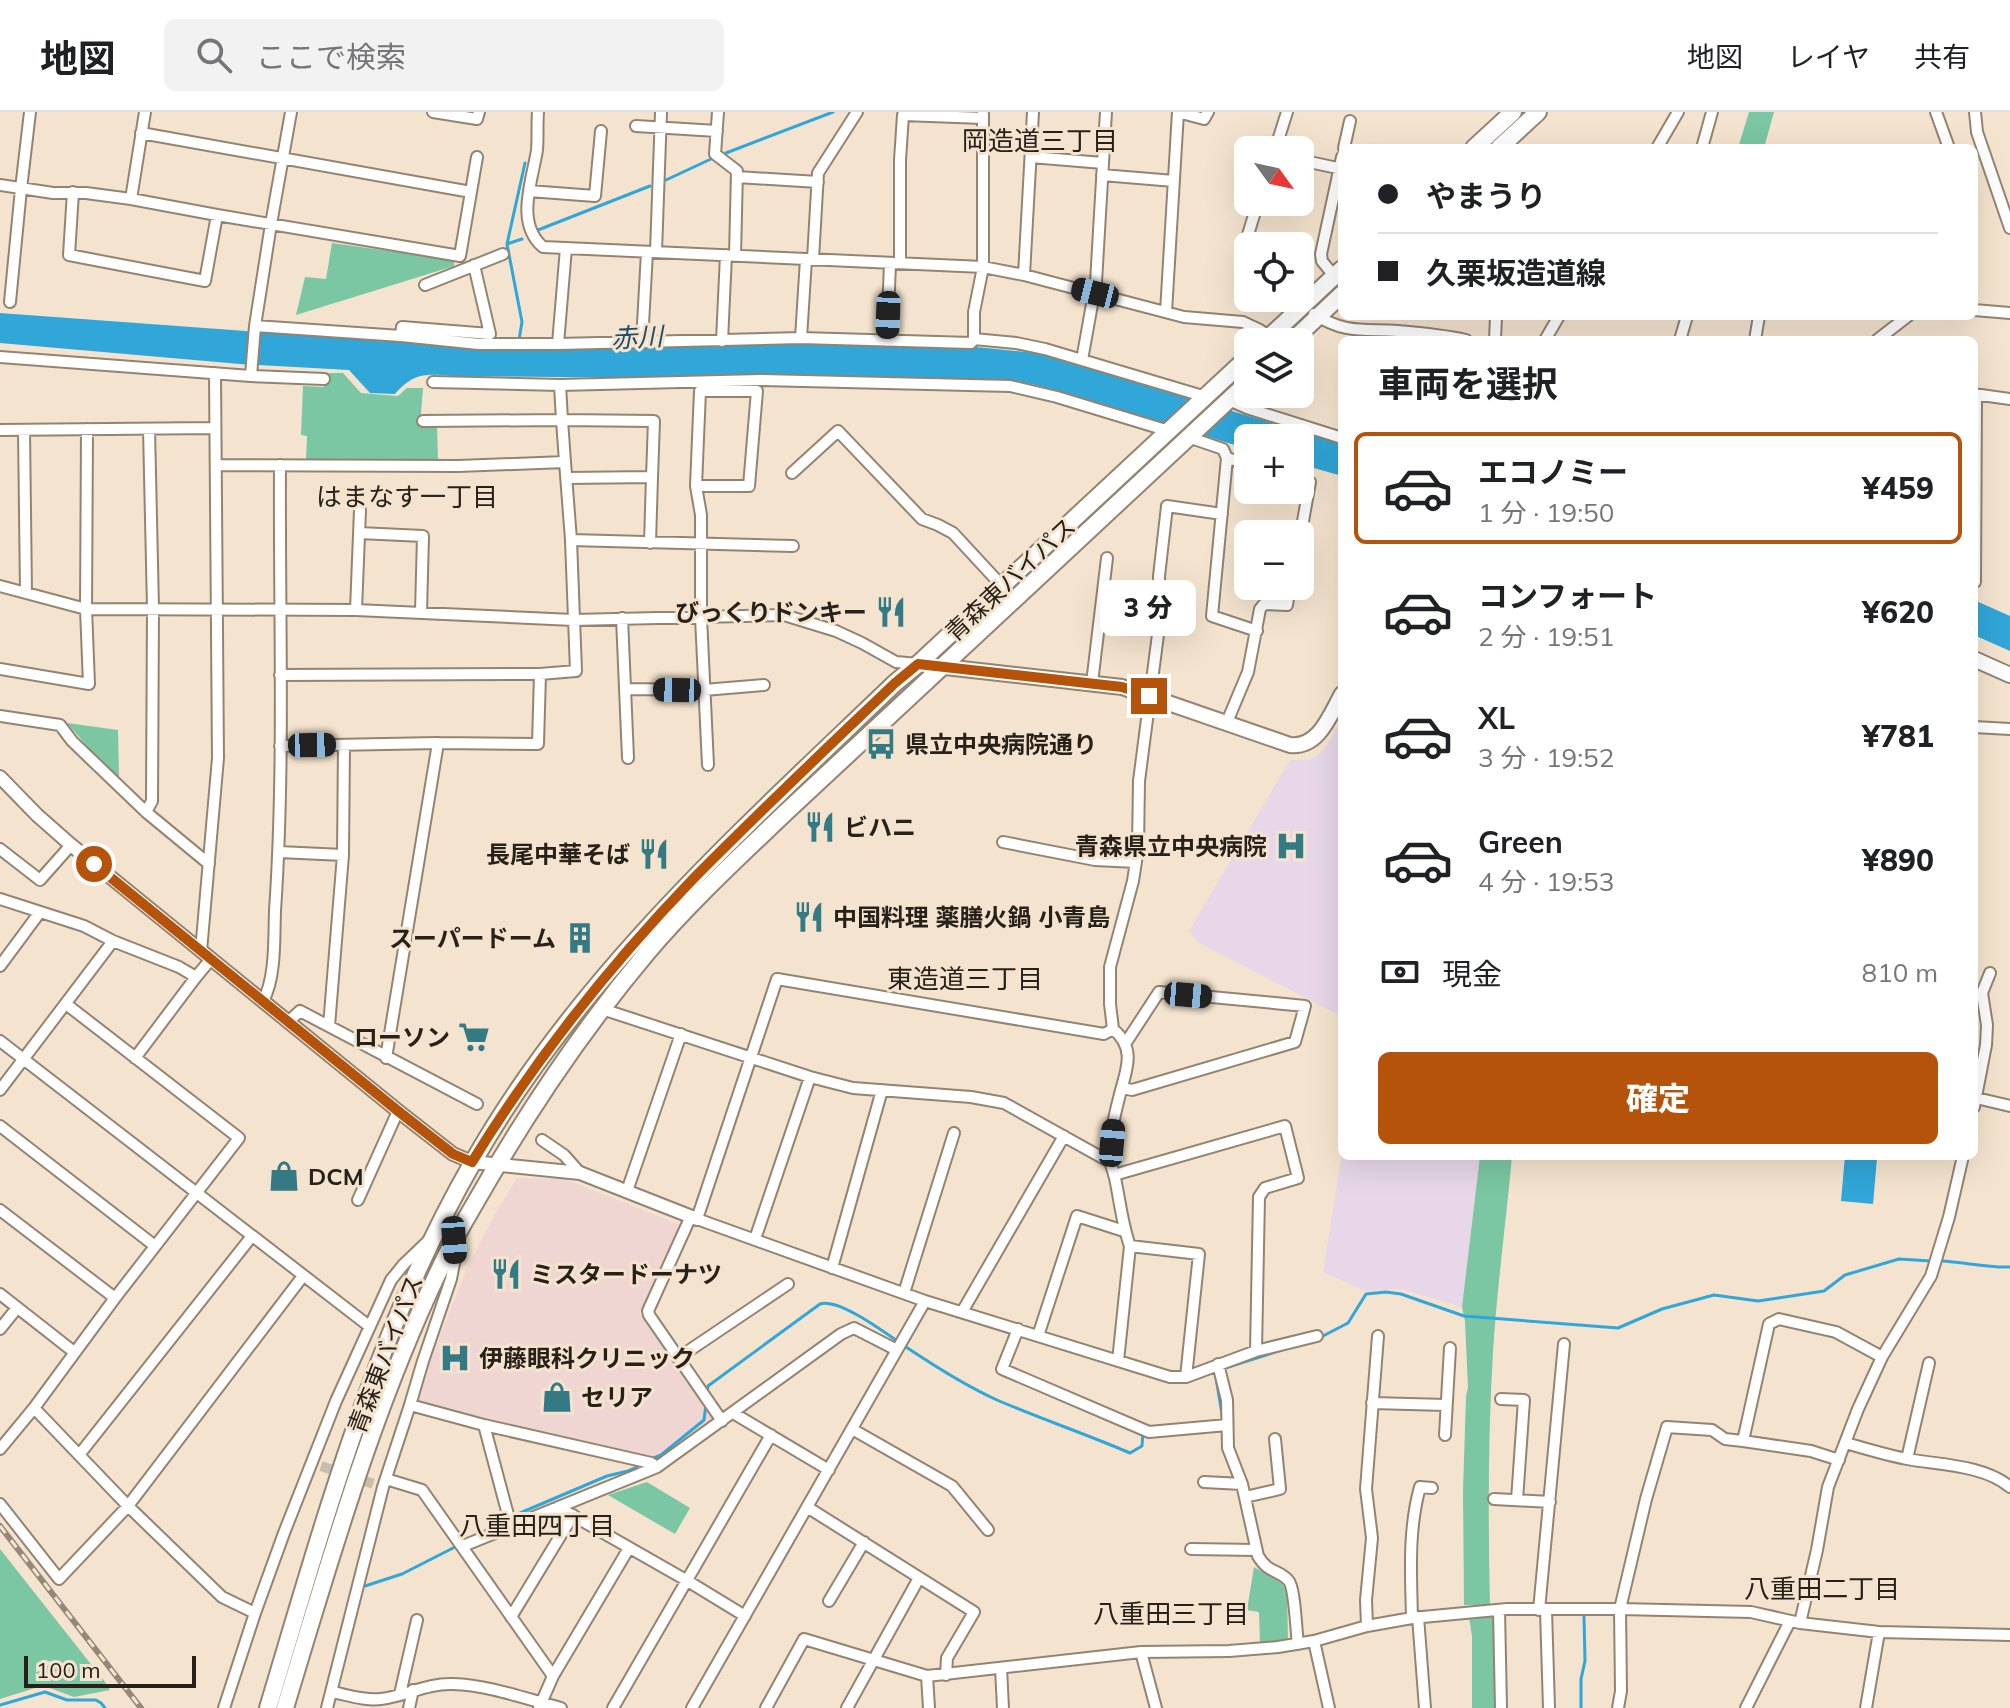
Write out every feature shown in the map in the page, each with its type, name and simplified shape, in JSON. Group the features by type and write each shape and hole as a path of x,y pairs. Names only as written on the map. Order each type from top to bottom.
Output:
{"highway":[{"path":"1478,144 1513,112"},
{"path":"1503,144 1538,112"},
{"path":"1314,295 1338,272"},
{"path":"1306,328 1338,298"},
{"path":"1282,328 1297,312"},
{"name":"青森東バイパス","path":"268,1708 341,1466 384,1348 432,1238 472,1162 528,1076 632,945 758,814 1234,370"},
{"name":"青森東バイパス","path":"285,1708 358,1472 402,1353 454,1240 496,1166 564,1060 647,953 713,882 1234,395"}],"main road":[{"path":"1978,661 2010,675"},
{"path":"918,664 1122,687 1299,746 1318,735 1338,701"}],"street":[{"path":"10,302 30,112"},
{"path":"131,199 145,112"},
{"path":"251,372 271,224 291,112"},
{"path":"433,112 477,119 479,112"},
{"path":"538,112 537,147 527,217 535,241 543,247 983,267 1195,319 1243,322 1252,328"},
{"path":"642,342 652,252 661,112"},
{"path":"718,112 715,154 737,171 722,341"},
{"path":"801,338 818,173 857,112"},
{"path":"1024,275 1033,112"},
{"path":"1082,360 1095,293 1106,112"},
{"path":"1166,312 1178,112 1204,119 1208,112"},
{"path":"1279,136 1287,112"},
{"path":"1659,144 1678,112"},
{"path":"1703,144 1712,112"},
{"path":"1936,112 1948,144"},
{"path":"1975,112 1977,132 2010,228"},
{"path":"255,328 401,336 479,344 801,338 887,341 971,343 983,267 984,115 903,115 895,263 887,341"},
{"path":"1345,144 1350,121"},
{"path":"636,126 717,131"},
{"path":"529,191 595,196 601,131"},
{"path":"141,133 471,192"},
{"path":"0,185 131,199 460,256 477,157"},
{"path":"1031,157 1103,163"},
{"path":"1314,163 1338,168"},
{"path":"1102,175 1174,181"},
{"path":"737,177 818,182"},
{"path":"1338,182 1321,254 1322,261 1338,272"},
{"path":"73,192 69,255 205,281 217,215"},
{"path":"558,344 566,248"},
{"path":"425,285 503,254"},
{"path":"401,336 402,327 490,334 474,265"},
{"path":"1978,310 2010,313"},
{"path":"1310,312 1360,336 1394,331 1446,336"},
{"path":"1882,336 1903,320"},
{"path":"974,339 1030,346 1204,398"},
{"path":"0,357 324,379"},
{"path":"135,1058 196,977 206,955 209,864 218,758 215,373"},
{"path":"433,382 560,385 761,380 1010,386 1169,431"},
{"path":"280,675 540,674 576,671 560,385"},
{"path":"696,486 749,486 757,391 700,391 696,486 701,515 701,617 708,765"},
{"path":"1978,394 2010,399"},
{"path":"1229,400 1338,437"},
{"path":"423,421 654,421 650,543"},
{"path":"0,430 214,428"},
{"path":"0,669 89,684 86,609 87,429"},
{"path":"146,812 152,801 153,608 149,429"},
{"path":"24,430 26,593"},
{"path":"792,473 838,431 922,519 953,533 1002,586"},
{"path":"1188,437 1223,449 1227,458 1212,616 1257,631"},
{"path":"1227,458 1234,460"},
{"path":"216,465 458,466 565,462"},
{"path":"263,1001 272,971 279,852 280,465"},
{"path":"567,478 652,477"},
{"path":"1118,1361 1130,1246 1110,1162 1113,1124 1128,1068 1122,1036 1113,1029 1110,967 1133,881 1138,848 1139,781 1160,619 1159,576 1167,506 1222,514"},
{"path":"356,610 360,510"},
{"path":"359,533 423,536 421,612"},
{"path":"571,540 793,546"},
{"path":"1092,683 1107,558"},
{"path":"0,586 86,609 356,610 573,620 784,615 836,631 896,662 918,664"},
{"path":"1227,722 1248,672 1260,609 1264,604 1287,605 1288,600"},
{"path":"622,618 628,758"},
{"path":"280,746 538,744 540,674"},
{"path":"625,689 704,690 764,685"},
{"path":"0,716 60,725 72,741 146,812 209,864"},
{"path":"1978,727 2010,729"},
{"path":"386,1058 438,743"},
{"path":"329,1026 343,855 344,745"},
{"path":"0,777 71,845 453,1154 472,1162 496,1166 580,1173 694,1218 925,1301 1170,1377 1186,1377 1256,1351 1317,1336"},
{"path":"1003,842 1095,860 1136,862"},
{"path":"0,849 40,880 71,845"},
{"path":"279,852 343,855"},
{"path":"0,899 84,926 196,977"},
{"path":"0,966 40,912"},
{"path":"0,1090 113,941"},
{"path":"1978,1084 1987,1025 1982,993 1990,973"},
{"path":"722,1421 648,1311 694,1218 777,979 1104,1034 1113,1029"},
{"path":"1122,1088 1132,1090 1295,1042 1305,1006 1159,992 1125,1044"},
{"path":"0,1449 239,1138 66,1004"},
{"path":"602,1009 751,1059 853,1088 971,1097 1004,1103 1110,1162"},
{"path":"288,1022 300,1011 477,1104"},
{"path":"627,1191 681,1034"},
{"path":"0,1041 369,1326"},
{"path":"755,1239 810,1077"},
{"path":"832,1268 882,1090"},
{"path":"1978,1102 2010,1106"},
{"path":"358,1200 398,1111"},
{"path":"0,1126 155,1246"},
{"path":"1114,1175 1285,1126 1298,1178 1265,1188 1259,1197 1256,1351"},
{"path":"904,1293 954,1133"},
{"path":"962,1312 1064,1136"},
{"path":"542,1140 564,1155 580,1173"},
{"path":"1746,1708 1795,1622 1817,1550 1828,1487 1882,1357 1931,1276 1962,1160"},
{"path":"0,1210 115,1298"},
{"path":"1038,1336 1077,1216 1124,1231"},
{"path":"79,1455 252,1236"},
{"path":"224,1708 284,1533 317,1465 336,1401 369,1326 395,1275 432,1238"},
{"path":"327,1708 381,1483 451,1279 454,1240"},
{"path":"1130,1246 1199,1254 1186,1377"},
{"path":"0,1504 59,1579 128,1506 303,1276"},
{"path":"678,1358 788,1284"},
{"path":"0,1294 74,1352"},
{"path":"692,1708 925,1301"},
{"path":"0,1329 17,1308"},
{"path":"1743,1441 1769,1324 1779,1319 1836,1332 1882,1357"},
{"path":"463,1546 657,1467 841,1334 854,1328 897,1350"},
{"path":"1018,1329 1002,1369 1149,1432 1227,1425"},
{"path":"1367,1626 1366,1600 1372,1538 1366,1489 1378,1336"},
{"path":"1549,1708 1542,1610 1564,1344"},
{"path":"1445,1435 1450,1348"},
{"path":"1907,1459 1929,1363"},
{"path":"1218,1364 1227,1400 1228,1448 1242,1484 1256,1550 1264,1566 1289,1580 1293,1589 1298,1644"},
{"path":"1501,1399 1524,1400 1517,1500"},
{"path":"1372,1403 1446,1405"},
{"path":"410,1405 651,1463 657,1467"},
{"path":"34,1408 128,1506 222,1597 255,1613"},
{"path":"733,1413 829,1470"},
{"path":"484,1425 511,1526"},
{"path":"1618,1708 1622,1645 1620,1609 1667,1427 1712,1430 1725,1439 1811,1451 1839,1460"},
{"path":"852,1429 952,1486 988,1530"},
{"path":"613,1708 771,1435"},
{"path":"1245,1497 1280,1489 1275,1439"},
{"path":"1846,1443 1907,1459 1953,1465 1996,1477 2010,1487"},
{"path":"1204,1482 1242,1484"},
{"path":"381,1483 422,1490 553,1676"},
{"path":"1425,1708 1410,1546 1414,1507 1420,1487 1432,1488"},
{"path":"1494,1499 1550,1502"},
{"path":"558,1507 745,1616"},
{"path":"807,1507 974,1612 947,1658 946,1675"},
{"path":"511,1617 573,1515"},
{"path":"829,1601 864,1542"},
{"path":"540,1706 553,1676 629,1548"},
{"path":"1191,1549 1256,1550"},
{"path":"847,1708 919,1578"},
{"path":"1499,1610 1501,1708"},
{"path":"766,1708 804,1639 927,1676 1141,1652 1278,1647 1314,1641 1367,1626 1499,1610 1751,1612 1795,1622 1879,1632 2010,1635"},
{"path":"400,1694 417,1620"},
{"path":"1866,1708 1879,1632"},
{"path":"1314,1641 1329,1708"},
{"path":"1141,1652 1156,1708"},
{"path":"1001,1668 1003,1708"},
{"path":"927,1676 929,1708"},
{"path":"332,1692 380,1699 450,1683 476,1686 540,1706 561,1708"},
{"path":"409,1708 413,1690"}],"shaded area":[{"name":"青森県立中央病院","path":"1338,726 1338,1014 1199,943 1189,931 1290,760 1308,760 1324,750"},
{"path":"1341,1160 1480,1160 1462,1307 1401,1289 1365,1291 1323,1272"},
{"path":"517,1178 565,1179 681,1225 640,1313 714,1419 660,1458 592,1446 421,1404 416,1396 467,1268"}],"green space":[{"path":"1749,112 1774,112 1765,144 1739,144"},
{"path":"332,243 454,260 454,266 296,315 305,277 326,279"},
{"path":"327,373 343,373 361,393 398,396 407,388 423,388 420,426 437,427 438,459 306,460 307,436 301,435 303,386 324,387"},
{"path":"67,723 118,730 119,778 94,754"},
{"path":"1480,1160 1512,1160 1491,1384 1490,1605 1464,1605 1463,1490 1468,1387 1462,1307"},
{"path":"647,1482 690,1508 675,1534 608,1495"},
{"path":"0,1549 110,1690 74,1697 47,1687 0,1699"},
{"path":"1254,1567 1287,1589 1288,1642 1260,1643 1259,1612 1247,1610"},
{"path":"1493,1616 1497,1708 1472,1708 1469,1617"}],"water":[{"path":"0,313 493,349 805,343 976,347 1037,353 1275,424 1234,424 1234,445 1012,380 730,374 648,378 428,375 415,378 395,394 370,393 349,370 240,364 0,343"},
{"path":"1314,436 1338,443 1338,475 1314,468"},
{"path":"1978,602 2010,616 2010,651 1978,637"},
{"path":"1845,1160 1877,1160 1873,1204 1841,1201"}],"waterway":[{"path":"726,153 833,112"},
{"path":"666,180 711,159"},
{"path":"519,340 522,322 507,244 525,163"},
{"path":"538,230 650,186"},
{"path":"507,244 522,239"},
{"path":"1321,1337 1348,1323 1366,1294 1401,1294 1464,1316 1618,1328 1662,1309 1714,1295 1758,1301 1824,1291 1845,1275 1899,1259 1931,1261"},
{"path":"1941,1261 2010,1267"},
{"path":"707,1393 708,1386 820,1304 829,1304 864,1319 951,1375 1014,1407 1130,1453 1142,1446 1143,1433"},
{"path":"1222,1369 1291,1347"},
{"path":"1215,1372 1223,1420"},
{"path":"649,1460 661,1455 704,1420 706,1404"},
{"path":"513,1516 643,1464"},
{"path":"481,1533 506,1520"},
{"path":"365,1586 402,1574 457,1546"},
{"path":"1581,1708 1581,1679 1585,1661 1584,1616"},
{"path":"0,1705 45,1692 67,1700 96,1700 105,1708"}],"tunnel":[{"path":"321,1466 374,1484"}],"railway":[{"path":"0,1526 141,1708"}],"place":[{"name":"びっくりドンキー","path":"891,612"},
{"name":"県立中央病院通り","path":"881,744"},
{"name":"ビハニ","path":"820,827"},
{"name":"青森県立中央病院","path":"1291,846"},
{"name":"長尾中華そば","path":"654,854"},
{"name":"中国料理 薬膳火鍋 小青島","path":"809,917"},
{"name":"スーパードーム","path":"580,938"},
{"name":"ローソン","path":"474,1037"},
{"name":"DCM","path":"284,1176"},
{"name":"ミスタードーナツ","path":"506,1274"},
{"name":"伊藤眼科クリニック","path":"455,1358"},
{"name":"セリア","path":"557,1397"}],"district":[{"name":"岡造道三丁目","path":"1040,140"},
{"name":"はまなす一丁目","path":"407,496"},
{"name":"東造道三丁目","path":"965,978"},
{"name":"八重田四丁目","path":"537,1525"},
{"name":"八重田二丁目","path":"1822,1588"},
{"name":"八重田三丁目","path":"1171,1613"}],"route":[{"path":"94,864 398,1111 453,1154 472,1162 528,1076 632,945 758,814 918,664 1122,687 1149,696"}],"water label":[{"name":"赤川","path":"637,337"}]}
